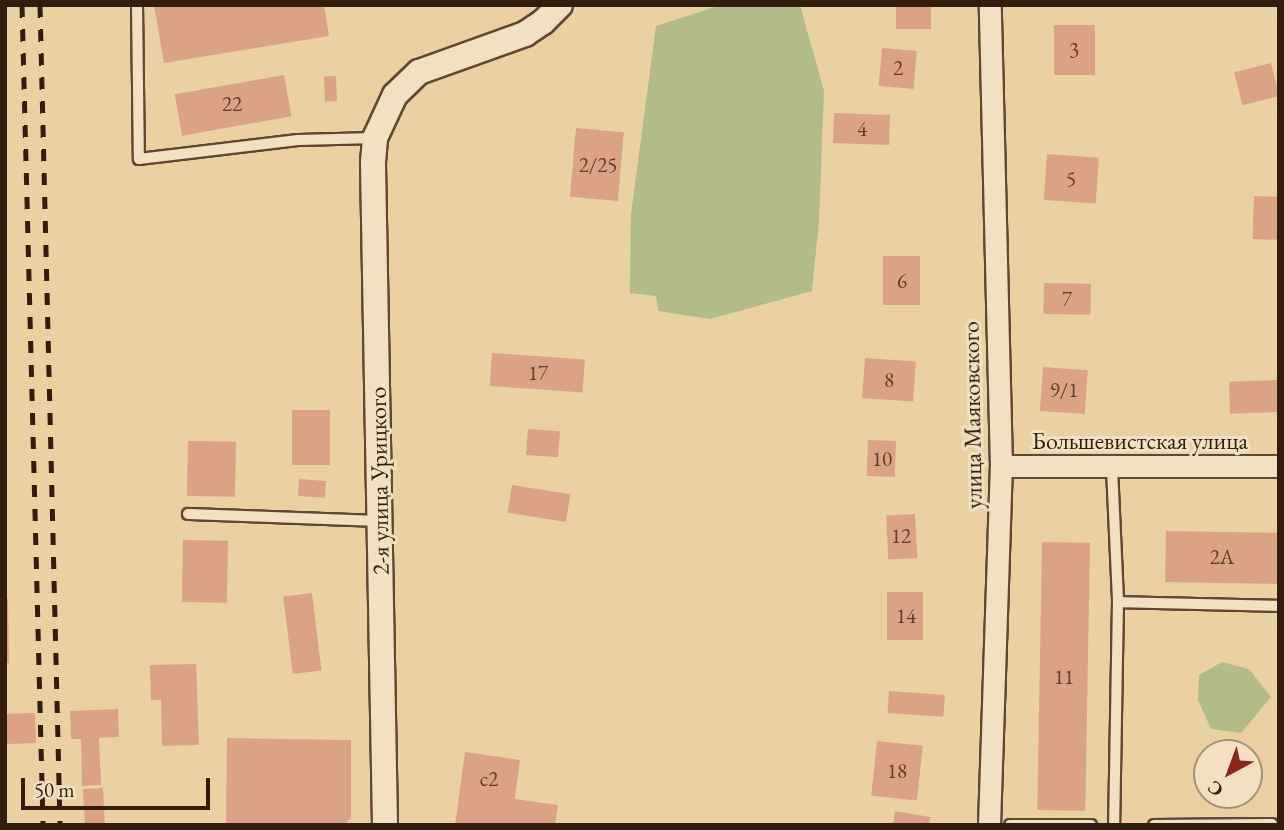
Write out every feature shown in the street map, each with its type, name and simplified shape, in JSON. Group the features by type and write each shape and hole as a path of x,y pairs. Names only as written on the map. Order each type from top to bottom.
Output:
{"street":[{"path":"375,138 394,94 419,72 525,34 544,22 560,5"},
{"name":"улица Маяковского","path":"989,825 1001,466 990,5"},
{"name":"2-я улица Урицкого","path":"375,138 373,176 385,825"},
{"name":"Большевистская улица","path":"1001,466 1279,466"}],"lane":[{"path":"137,5 139,159 298,139 375,138"},
{"path":"1112,468 1118,602 1114,825"},
{"path":"188,514 380,521"},
{"path":"1118,602 1279,606"},
{"path":"1154,825 1272,824"},
{"path":"1010,825 1091,825"}],"green space":[{"path":"721,5 800,5 824,91 819,222 812,291 710,319 658,311 656,296 630,293 631,214 656,26"},
{"path":"1222,662 1249,669 1271,697 1241,733 1211,729 1198,700 1199,675"}],"building":[{"path":"154,5 324,5 329,36 164,63"},
{"path":"896,5 931,5 931,29 896,29"},
{"path":"1054,25 1095,25 1095,75 1054,75"},
{"path":"882,48 917,51 914,89 879,86"},
{"path":"1271,63 1279,96 1242,105 1234,72"},
{"path":"284,75 291,116 182,136 175,94"},
{"path":"324,76 336,76 337,101 325,101"},
{"path":"834,113 890,115 889,145 833,143"},
{"path":"576,128 624,132 618,201 570,197"},
{"path":"1047,154 1099,158 1096,204 1044,200"},
{"path":"1254,196 1279,197 1277,240 1252,239"},
{"path":"883,256 920,256 920,305 883,305"},
{"path":"1044,283 1091,284 1090,315 1043,314"},
{"path":"492,353 585,359 582,392 490,386"},
{"path":"865,358 916,362 913,401 862,398"},
{"path":"1043,367 1088,370 1085,414 1040,411"},
{"path":"1278,380 1279,412 1230,414 1229,382"},
{"path":"292,410 330,410 330,465 292,465"},
{"path":"528,429 560,431 558,457 526,455"},
{"path":"868,440 896,441 895,477 867,476"},
{"path":"188,441 236,442 235,497 187,496"},
{"path":"299,479 326,481 325,498 298,496"},
{"path":"512,485 570,494 566,522 508,513"},
{"path":"915,514 917,558 888,559 886,516"},
{"path":"1166,531 1279,533 1278,584 1165,582"},
{"path":"183,540 228,541 227,603 182,602"},
{"path":"1042,542 1090,543 1085,811 1037,810"},
{"path":"887,592 923,592 923,640 887,640"},
{"path":"312,593 322,670 293,674 283,597"},
{"path":"5,599 8,599 9,663 5,663"},
{"path":"196,664 199,745 162,746 161,700 151,700 150,665"},
{"path":"889,691 945,695 943,717 887,713"},
{"path":"118,709 119,737 99,738 101,785 82,786 81,739 71,739 70,711"},
{"path":"35,713 36,743 6,744 5,714"},
{"path":"227,738 351,740 351,818 344,825 226,825"},
{"path":"877,741 923,746 917,801 871,796"},
{"path":"465,752 520,760 515,799 558,805 555,825 455,825"},
{"path":"103,788 105,825 85,825 83,789"},
{"path":"895,811 930,817 929,825 893,825"}],"railway":[{"path":"22,5 43,825"},
{"path":"40,5 60,825"}]}
